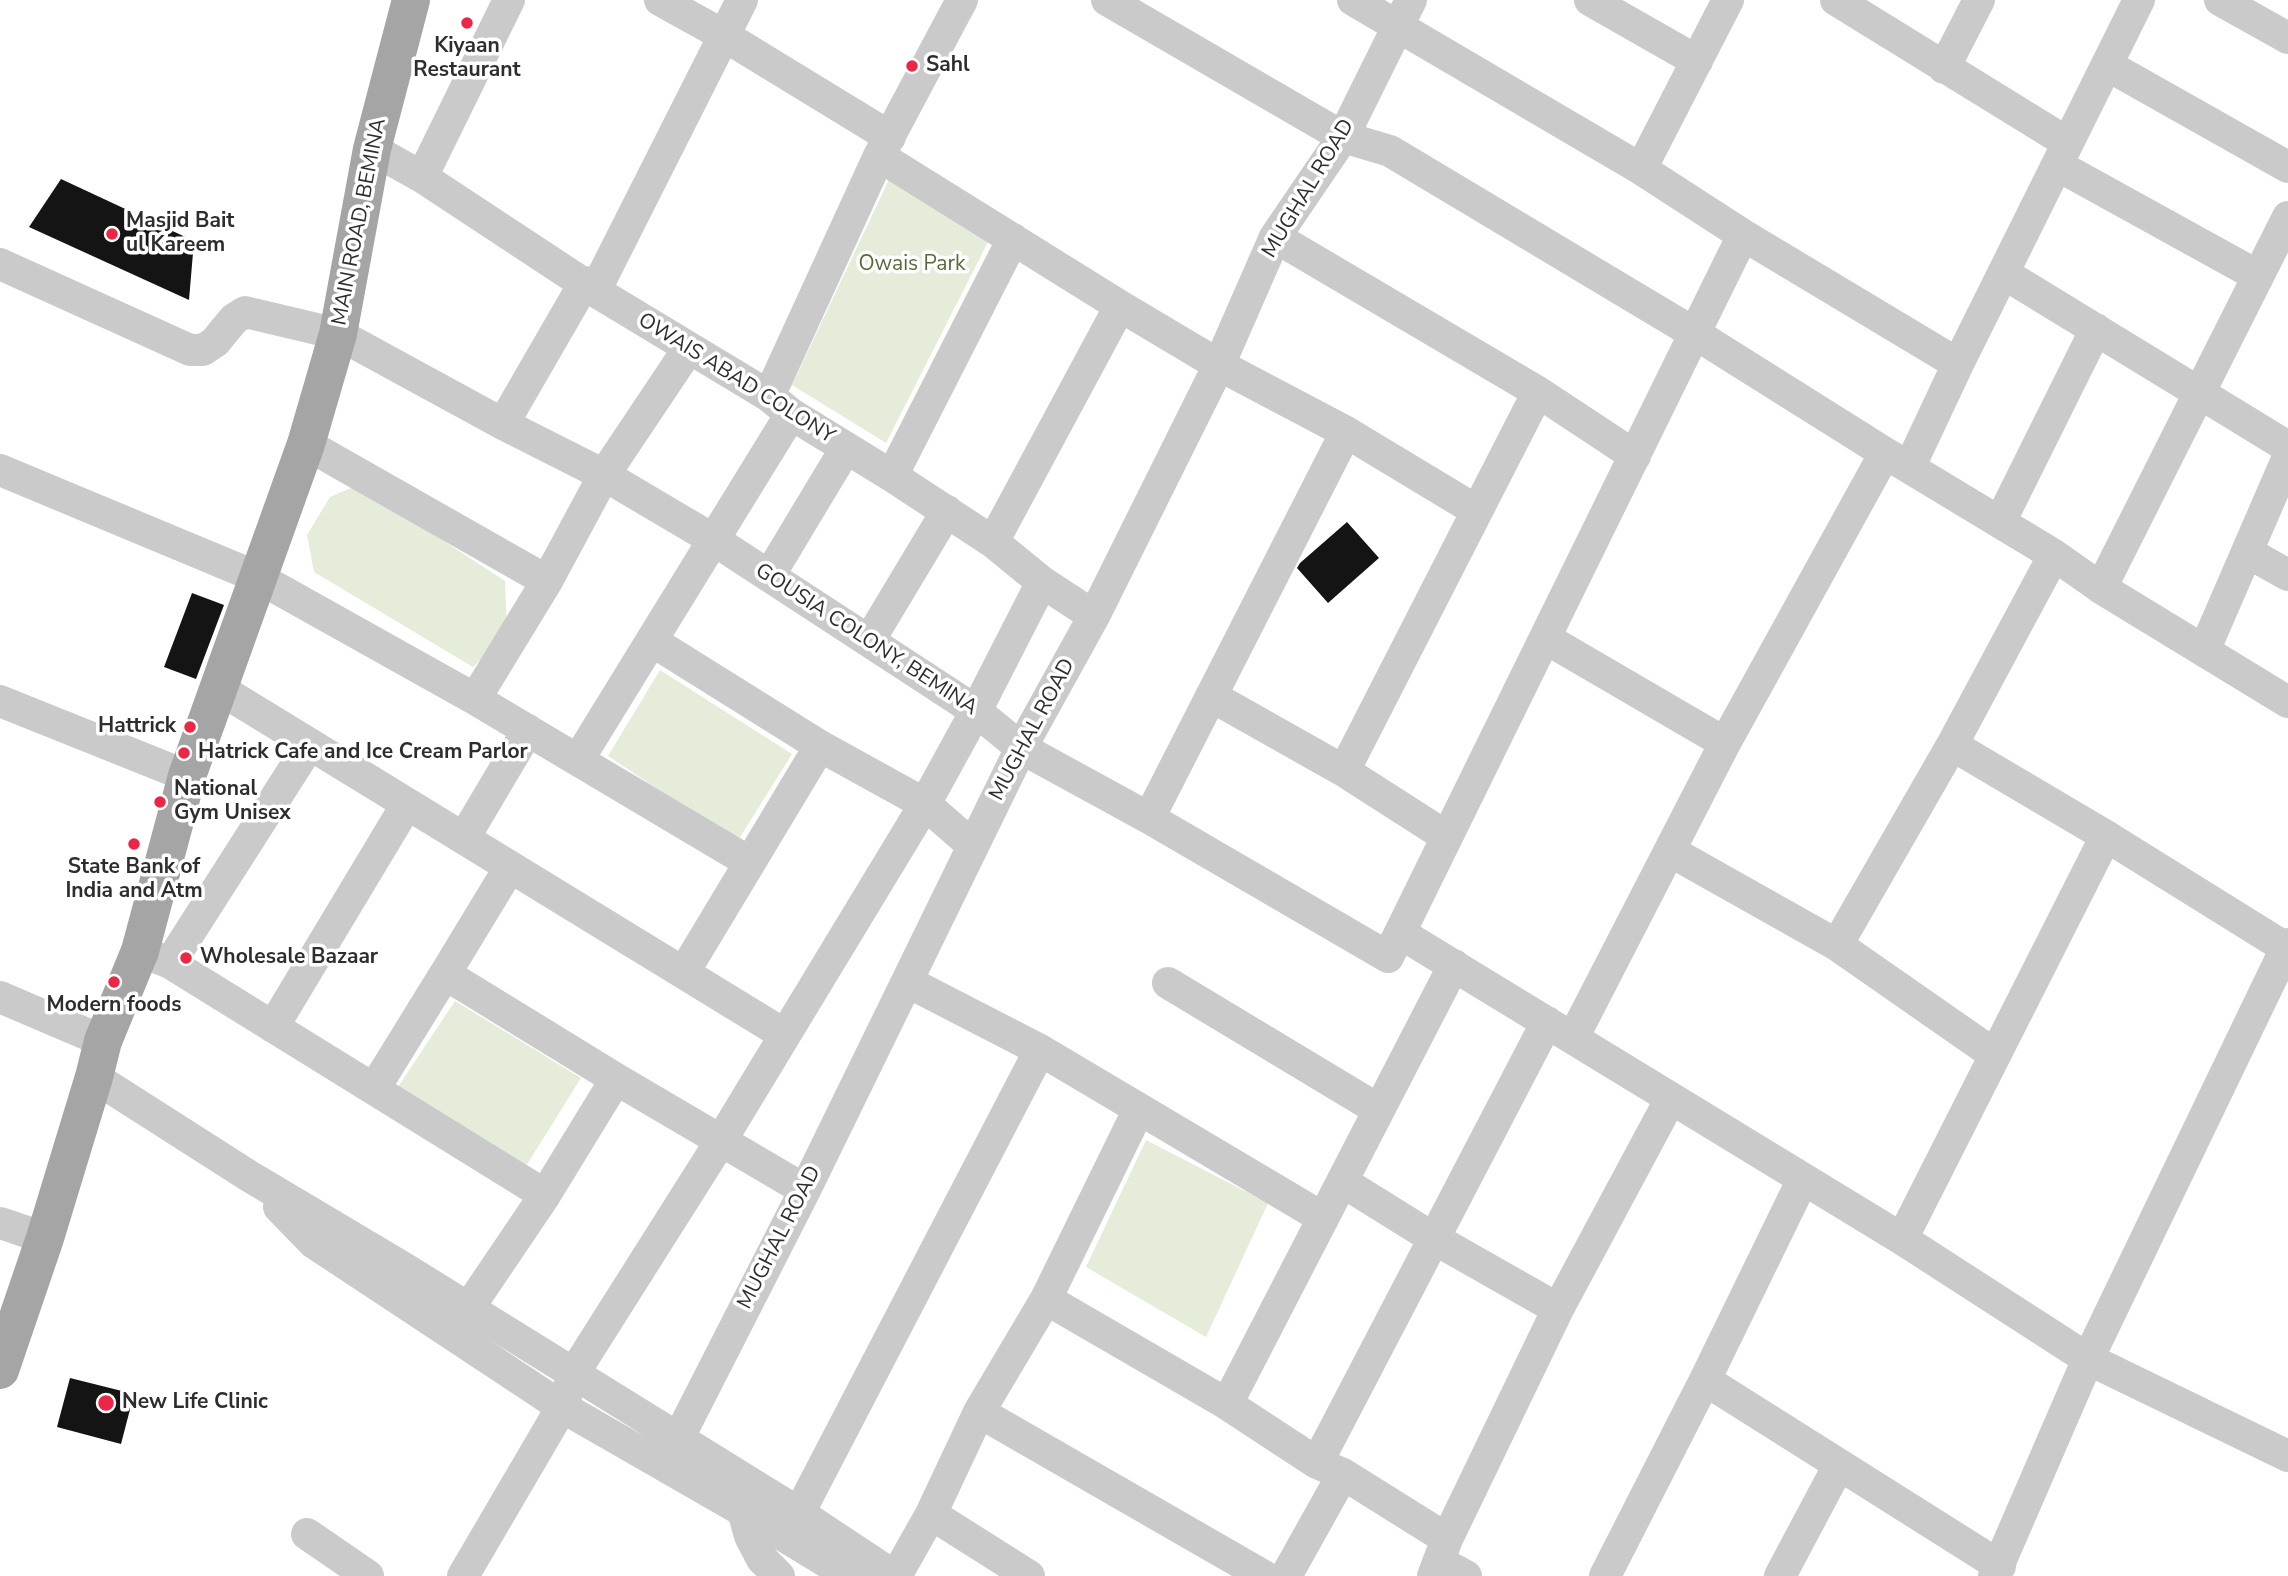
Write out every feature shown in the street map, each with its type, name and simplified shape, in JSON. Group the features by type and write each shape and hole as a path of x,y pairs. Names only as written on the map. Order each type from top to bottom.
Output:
{"main road":[{"name":"MAIN ROAD, BEMINA","path":"0,1370 45,1238 99,1059 155,957 187,776 306,444 338,334 372,149 411,0"}],"street":[{"path":"422,177 509,0"},
{"path":"660,0 723,35 1013,239 1120,306 1219,365 1346,432 1478,510"},
{"path":"503,424 590,286 742,0"},
{"path":"578,760 714,540 780,405 884,146 962,0"},
{"path":"1353,0 1404,13 1743,235 1958,364"},
{"path":"1590,0 1697,61"},
{"path":"1641,169 1728,0"},
{"path":"1836,0 1944,68 2063,154 2258,276"},
{"path":"1944,68 1979,0"},
{"path":"1286,1576 1330,1469 1433,1238 1670,850 1725,743 1958,364 2139,0"},
{"path":"2220,0 2288,38"},
{"path":"1126,5 1343,136 1390,152 1694,333 2288,702"},
{"name":"MUGHAL ROAD","path":"674,1454 1021,748 1094,616 1219,365 1275,237 1343,136 1404,13"},
{"path":"2106,65 2288,167"},
{"name":"OWAIS ABAD COLONY","path":"372,149 422,177 892,475 993,541 1042,582 1094,616"},
{"path":"2101,588 2288,216"},
{"path":"1394,945 1743,235"},
{"path":"1275,237 1538,392 1634,456"},
{"path":"892,475 1013,239"},
{"name":"GOUSIA COLONY, BEMINA","path":"0,264 190,350 203,350 215,342 234,319 246,312 338,334 503,424 604,475 714,540 976,711 1021,748 1149,818 1394,945 1454,965 1670,1100 1902,1239 2088,1359 2288,1456"},
{"path":"2003,273 2288,447"},
{"path":"993,541 1120,306"},
{"path":"2000,522 2096,329"},
{"path":"475,699 547,581 604,475 689,348"},
{"path":"1343,771 1538,392"},
{"path":"1149,818 1346,432"},
{"path":"306,444 547,581"},
{"path":"769,576 846,448"},
{"path":"2204,651 2288,457"},
{"path":"0,470 257,577 475,699 749,862"},
{"path":"869,641 947,512"},
{"path":"2247,552 2288,575"},
{"path":"1837,945 1952,745 2054,555"},
{"path":"463,1576 562,1407 574,1373 722,1139 925,804 1042,582"},
{"path":"1545,638 1725,743"},
{"path":"652,641 820,746 925,804 972,846"},
{"path":"218,688 785,1035"},
{"path":"1211,696 1343,771 1447,837"},
{"path":"0,701 187,776"},
{"path":"464,838 528,730"},
{"path":"310,744 155,957 545,1195"},
{"path":"1705,1380 1839,1465 1997,1571 2088,1359 2287,946 1952,745"},
{"path":"684,972 820,746"},
{"path":"273,1027 407,804"},
{"path":"1902,1239 2106,836"},
{"path":"1670,850 1837,945 1995,1055"},
{"path":"374,1089 510,867"},
{"path":"1227,1404 1454,965"},
{"path":"445,974 616,1079 806,1190"},
{"path":"908,982 1040,1050 1324,1218"},
{"path":"1168,983 1379,1110"},
{"path":"0,997 99,1059 249,1176 574,1373 743,1511 850,1576"},
{"path":"799,1513 1040,1050"},
{"path":"468,1309 545,1195 616,1079"},
{"path":"1046,1299 1227,1404 1330,1469 1447,1563 1558,1309 1670,1100"},
{"path":"249,1176 314,1243 562,1407 674,1454 799,1513 895,1576 931,1514 979,1412 1046,1299 1139,1109"},
{"path":"1605,1576 1803,1179"},
{"path":"1343,1182 1433,1238 1558,1309"},
{"path":"0,1223 45,1238"},
{"path":"979,1412 1264,1576"},
{"path":"1780,1576 1839,1465"},
{"path":"743,1511 750,1536 762,1559 779,1576"},
{"path":"931,1514 1029,1576"},
{"path":"307,1534 368,1576"}],"green space":[{"name":"Owais Park","path":"892,173 988,242 886,443 792,385"},
{"path":"358,485 505,581 507,632 473,667 314,572 307,535 330,497"},
{"path":"660,670 792,754 737,842 608,756"},
{"path":"455,1001 581,1078 526,1166 398,1087"},
{"path":"1146,1140 1268,1203 1206,1337 1086,1267"}],"building":[{"name":"Masjid Bait ul Kareem","path":"61,179 194,241 189,300 29,227"},
{"path":"1347,522 1379,558 1328,603 1297,568"},
{"path":"192,593 224,605 196,679 164,667"},
{"path":"70,1378 134,1394 121,1444 57,1427"}],"place":[{"name":"Kiyaan Restaurant","path":"467,23"},
{"name":"Sahl","path":"912,66"},
{"name":"Masjid Bait ul Kareem","path":"112,234"},
{"name":"Hattrick","path":"190,727"},
{"name":"Hatrick Cafe and Ice Cream Parlor","path":"184,753"},
{"name":"National Gym Unisex","path":"160,802"},
{"name":"State Bank of India and Atm","path":"134,844"},
{"name":"Wholesale Bazaar","path":"186,958"},
{"name":"Modern foods","path":"114,982"},
{"name":"New Life Clinic","path":"106,1403"}]}
